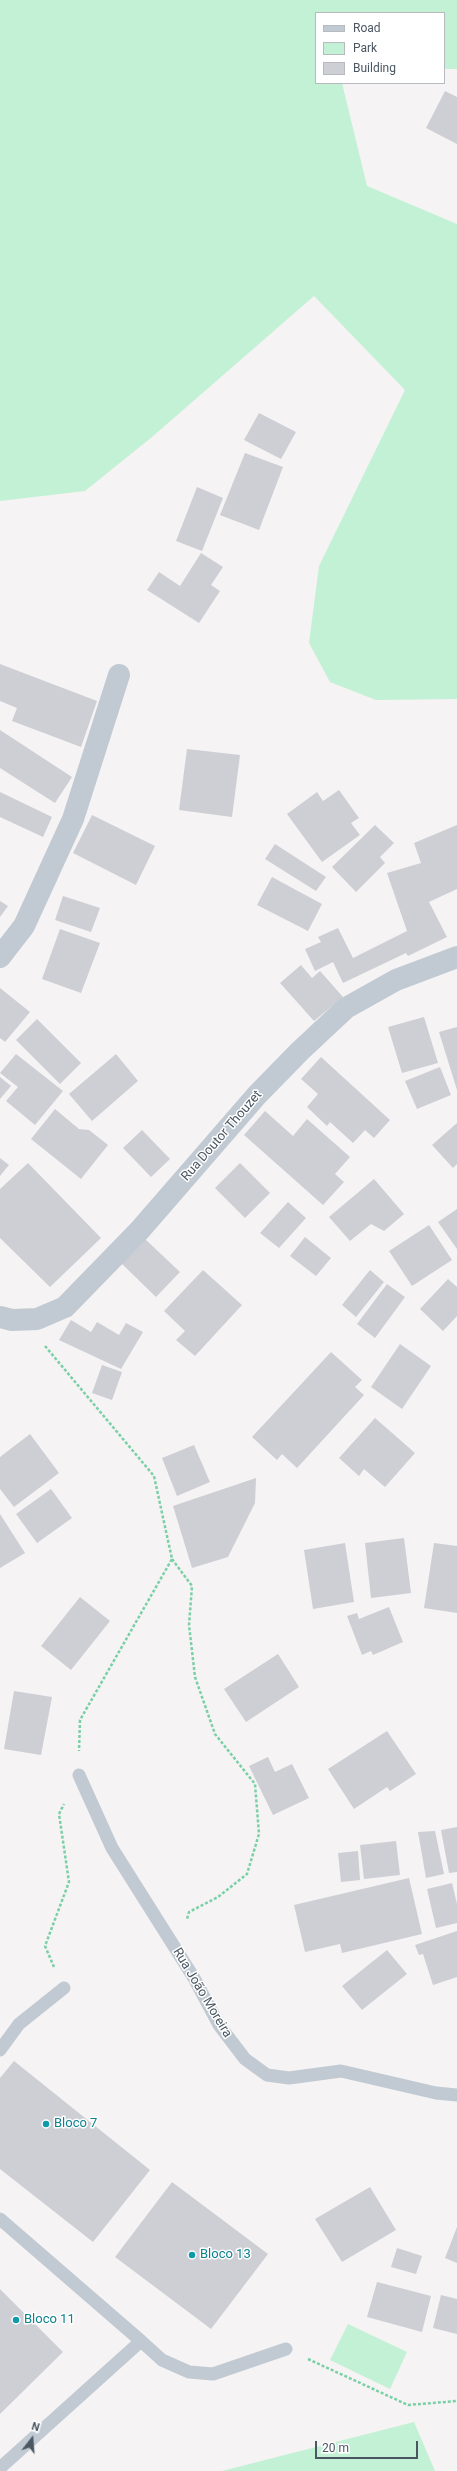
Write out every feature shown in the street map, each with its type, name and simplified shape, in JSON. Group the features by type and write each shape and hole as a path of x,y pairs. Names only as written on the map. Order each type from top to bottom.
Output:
{"street":[{"path":"0,957 24,926 74,819 119,675"},
{"name":"Rua Doutor Thouzet","path":"0,1317 12,1320 37,1319 65,1307 139,1231 257,1095 300,1051 346,1008 396,980 451,958 457,958"}],"lane":[{"name":"Rua João Moreira","path":"79,1775 112,1848 175,1949 219,2025 245,2059 266,2075 289,2078 341,2072 436,2093 457,2095"},
{"path":"0,2050 19,2024 64,1988"},
{"path":"0,2219 162,2360 189,2372 213,2374 286,2349"},
{"path":"0,2468 141,2341"}],"path":[{"path":"27,1319 39,1338 154,1476 172,1559 192,1586 189,1624 195,1677 216,1734 255,1784 259,1834 247,1874 218,1897 189,1912 175,1949"},
{"path":"64,1988 44,1946 68,1882 58,1814 79,1775 80,1720 172,1559"},
{"path":"286,2349 408,2405 457,2401"}],"green space":[{"path":"0,0 457,0 457,69 445,69 445,12 315,12 315,84 342,84 367,186 457,224 457,699 376,700 330,682 309,643 319,566 405,390 314,296 152,437 85,491 0,501"},
{"path":"348,2324 407,2352 390,2389 330,2360"},
{"path":"414,2422 435,2471 222,2471"}],"building":[{"path":"445,91 457,97 457,144 426,128"},
{"path":"259,413 296,432 281,459 244,440"},
{"path":"245,453 283,467 259,530 220,515"},
{"path":"197,487 223,498 202,551 176,541"},
{"path":"201,553 223,567 211,585 220,591 199,623 147,590 159,572 180,586"},
{"path":"0,664 97,701 81,747 12,721 17,708 0,701"},
{"path":"0,730 72,777 55,803 0,768"},
{"path":"187,749 240,755 232,817 179,810"},
{"path":"339,790 359,818 351,823 360,835 322,862 287,814 317,792 323,801"},
{"path":"0,792 52,817 43,837 0,817"},
{"path":"92,815 155,846 136,885 73,853"},
{"path":"375,825 394,843 380,857 385,863 356,892 332,867"},
{"path":"457,825 457,889 429,902 447,937 408,956 406,953 343,983 333,962 315,971 305,949 321,942 318,937 338,928 353,958 407,931 387,873 421,863 414,843"},
{"path":"275,844 326,877 316,891 265,859"},
{"path":"272,877 322,904 308,931 257,905"},
{"path":"63,896 100,908 91,932 55,920"},
{"path":"0,901 8,906 0,917"},
{"path":"60,929 100,943 81,993 42,979"},
{"path":"301,965 312,978 320,971 343,997 314,1021 280,983"},
{"path":"0,988 30,1012 5,1042 0,1038"},
{"path":"424,1017 438,1063 402,1073 388,1027"},
{"path":"37,1019 81,1063 60,1084 16,1040"},
{"path":"457,1027 457,1090 439,1032"},
{"path":"16,1054 63,1091 35,1125 6,1101 18,1087 0,1073"},
{"path":"116,1054 138,1081 92,1121 69,1094"},
{"path":"321,1057 390,1120 374,1138 365,1130 353,1143 330,1122 327,1126 307,1107 318,1094 301,1079"},
{"path":"440,1067 451,1095 417,1109 405,1081"},
{"path":"0,1077 11,1086 0,1099"},
{"path":"55,1109 79,1129 89,1130 108,1145 81,1179 31,1139"},
{"path":"265,1111 293,1136 307,1119 350,1157 335,1174 344,1182 323,1205 244,1135"},
{"path":"457,1123 457,1164 453,1168 432,1145"},
{"path":"142,1130 170,1159 151,1177 123,1148"},
{"path":"0,1158 9,1165 0,1176"},
{"path":"28,1163 101,1238 50,1287 0,1238 0,1189"},
{"path":"240,1163 270,1193 245,1218 215,1188"},
{"path":"374,1179 404,1214 384,1231 371,1224 350,1241 329,1217"},
{"path":"288,1202 306,1218 279,1248 260,1233"},
{"path":"457,1209 457,1249 438,1222"},
{"path":"429,1225 452,1260 412,1286 389,1251"},
{"path":"305,1237 331,1258 316,1276 290,1256"},
{"path":"145,1239 180,1272 156,1297 121,1263"},
{"path":"203,1270 242,1305 195,1356 176,1340 185,1331 164,1311"},
{"path":"370,1270 384,1282 356,1317 342,1305"},
{"path":"448,1279 457,1287 457,1316 443,1331 420,1309"},
{"path":"387,1284 405,1297 375,1338 357,1324"},
{"path":"71,1320 91,1332 97,1322 119,1335 126,1323 143,1332 121,1369 59,1340"},
{"path":"400,1344 431,1366 402,1409 371,1387"},
{"path":"331,1352 362,1380 355,1387 364,1395 297,1468 282,1454 277,1460 252,1437"},
{"path":"102,1365 122,1372 112,1400 92,1393"},
{"path":"375,1418 415,1453 385,1487 364,1469 359,1476 339,1458"},
{"path":"30,1434 59,1473 14,1507 0,1489 0,1457"},
{"path":"194,1445 210,1482 177,1496 162,1458"},
{"path":"256,1478 255,1503 228,1557 192,1568 173,1506"},
{"path":"51,1489 72,1518 37,1543 16,1514"},
{"path":"0,1514 25,1553 0,1568"},
{"path":"404,1538 411,1593 371,1598 365,1543"},
{"path":"345,1543 354,1602 313,1609 304,1550"},
{"path":"434,1543 457,1546 457,1613 424,1608"},
{"path":"80,1597 110,1621 71,1670 41,1646"},
{"path":"389,1607 403,1642 373,1655 371,1651 362,1655 347,1616 357,1613 359,1619"},
{"path":"278,1654 299,1687 246,1722 224,1689"},
{"path":"14,1691 52,1697 41,1755 4,1749"},
{"path":"387,1731 416,1774 390,1791 387,1787 354,1809 328,1769"},
{"path":"268,1757 275,1772 292,1764 309,1798 273,1815 249,1766"},
{"path":"457,1827 457,1872 449,1873 441,1830"},
{"path":"435,1831 444,1874 426,1878 418,1832"},
{"path":"396,1841 400,1875 364,1879 360,1845"},
{"path":"358,1851 360,1880 341,1882 338,1853"},
{"path":"409,1878 422,1934 342,1953 340,1944 305,1952 294,1905"},
{"path":"452,1883 457,1904 457,1923 436,1928 427,1889"},
{"path":"457,1931 457,1977 433,1985 423,1954 419,1955 415,1945"},
{"path":"387,1950 407,1974 362,2010 342,1986"},
{"name":"Bloco 7","path":"14,2061 150,2170 93,2242 0,2169 0,2078"},
{"name":"Bloco 13","path":"172,2182 268,2254 211,2329 115,2257"},
{"path":"370,2187 396,2230 342,2262 315,2219"},
{"path":"457,2227 457,2263 445,2258"},
{"path":"397,2248 422,2256 416,2274 391,2267"},
{"path":"377,2282 431,2296 422,2332 367,2317"},
{"name":"Bloco 11","path":"0,2289 63,2352 0,2414"},
{"path":"441,2295 457,2299 457,2334 433,2328"}],"place":[{"name":"Bloco 7","path":"46,2124"},
{"name":"Bloco 13","path":"192,2255"},
{"name":"Bloco 11","path":"16,2320"}]}
